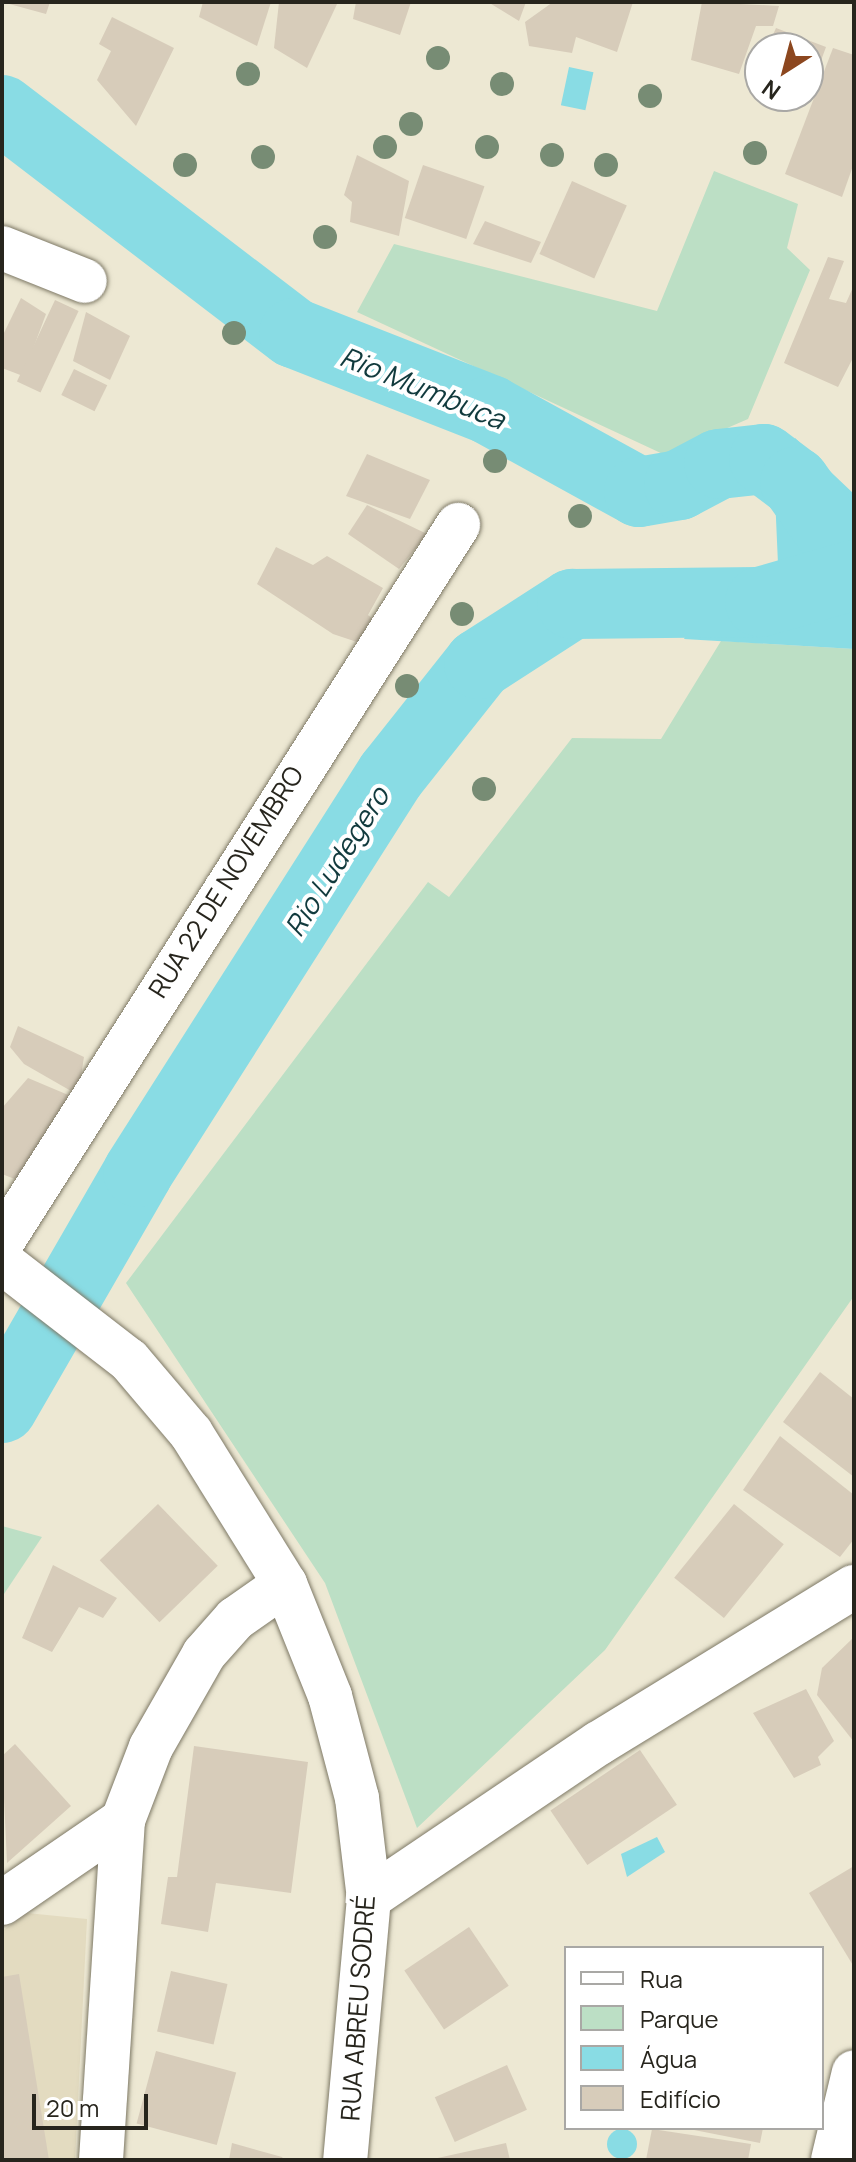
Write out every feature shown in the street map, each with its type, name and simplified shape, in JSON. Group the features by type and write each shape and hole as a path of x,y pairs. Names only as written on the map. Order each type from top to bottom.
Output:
{"street":[{"path":"2,248 85,281"},
{"name":"RUA 22 DE NOVEMBRO","path":"2,1242 458,525"},
{"name":"RUA ABREU SODRÉ","path":"2,1262 73,1310 191,1433 285,1584 330,1696 357,1798 369,1898 345,2160"},
{"path":"101,2160 123,1820 151,1747 204,1654 235,1619 285,1584"},
{"path":"369,1898 599,1743 854,1587"},
{"path":"2,1903 123,1820"},
{"path":"833,2160 854,2072"}],"shaded area":[{"path":"27,1913 87,1919 75,2160 2,2160 2,1931"}],"green space":[{"path":"714,171 798,204 787,248 810,270 748,419 665,455 357,312 394,244 657,311"},
{"path":"721,641 854,649 854,1296 605,1650 417,1828 325,1583 126,1283 428,882 449,897 572,738 661,739"},
{"path":"2,1526 42,1537 2,1597"}],"water":[{"path":"569,67 593,72 585,110 561,105"},
{"path":"795,438 854,494 854,649 684,639 710,587 778,564 775,496"},
{"path":"657,1837 665,1852 627,1877 621,1854"},
{"path":"616,2130 628,2130 636,2138 636,2150 628,2158 616,2158 608,2150 608,2138"}],"building":[{"path":"2,2 50,2 46,14"},
{"path":"203,2 271,2 257,46 199,17"},
{"path":"279,2 338,2 307,68 274,48"},
{"path":"356,2 411,2 400,35 353,19"},
{"path":"488,2 526,2 519,21"},
{"path":"553,2 633,2 617,52 576,37 572,53 529,46 525,22"},
{"path":"702,2 779,6 773,26 756,26 754,32 744,32 744,60 739,74 691,60"},
{"path":"112,17 174,48 136,126 97,80 111,51 99,44"},
{"path":"833,48 854,55 854,163 842,197 785,174 809,112 824,112 824,72"},
{"path":"357,155 409,181 399,236 350,222 352,202 344,195"},
{"path":"423,165 484,186 466,239 405,218"},
{"path":"572,181 627,205 594,278 539,254"},
{"path":"485,221 541,242 531,263 473,244"},
{"path":"828,257 844,261 829,299 846,303 854,285 854,356 838,387 784,363"},
{"path":"21,298 46,314 23,376 2,368 2,337"},
{"path":"55,300 79,311 41,393 17,382"},
{"path":"86,312 130,336 110,380 73,361"},
{"path":"74,369 107,385 95,411 61,395"},
{"path":"367,454 430,480 410,519 346,496"},
{"path":"367,505 427,534 399,569 348,534"},
{"path":"276,547 313,565 327,556 383,588 368,615 382,626 369,646 333,634 257,584"},
{"path":"18,1026 84,1057 78,1095 24,1064 10,1047"},
{"path":"28,1078 73,1097 30,1185 2,1174 2,1108"},
{"path":"820,1372 854,1399 854,1477 783,1422"},
{"path":"780,1436 854,1495 854,1539 840,1557 743,1490"},
{"path":"158,1504 218,1566 159,1622 100,1560"},
{"path":"734,1504 784,1544 724,1618 674,1578"},
{"path":"53,1565 117,1598 103,1618 79,1607 52,1652 22,1638"},
{"path":"854,1637 854,1742 817,1695 822,1668"},
{"path":"806,1689 834,1741 818,1757 821,1765 794,1778 753,1713"},
{"path":"15,1744 71,1806 7,1863 2,1756"},
{"path":"194,1746 308,1762 291,1893 216,1883 208,1932 161,1924 168,1877 177,1877"},
{"path":"640,1750 677,1805 587,1865 550,1810"},
{"path":"854,1866 854,1967 809,1893"},
{"path":"469,1927 509,1986 444,2029 404,1971"},
{"path":"171,1971 228,1984 214,2044 157,2031"},
{"path":"19,1974 49,2160 2,2160 2,1977"},
{"path":"156,2051 236,2072 217,2145 137,2123"},
{"path":"507,2065 527,2110 455,2142 435,2097"},
{"path":"652,2130 751,2144 748,2160 646,2160"},
{"path":"694,2130 763,2130 760,2143"},
{"path":"232,2143 282,2157 284,2160 229,2160"},
{"path":"506,2143 510,2160 433,2160 433,2159"}],"waterway":[{"name":"Rio Mumbuca","path":"2,110 294,333 490,410 639,492 679,485 719,464 764,459 795,482 840,545"},
{"name":"Rio Ludegero","path":"2,1408 138,1172 391,775 479,664 572,604 760,602 854,575"}]}
